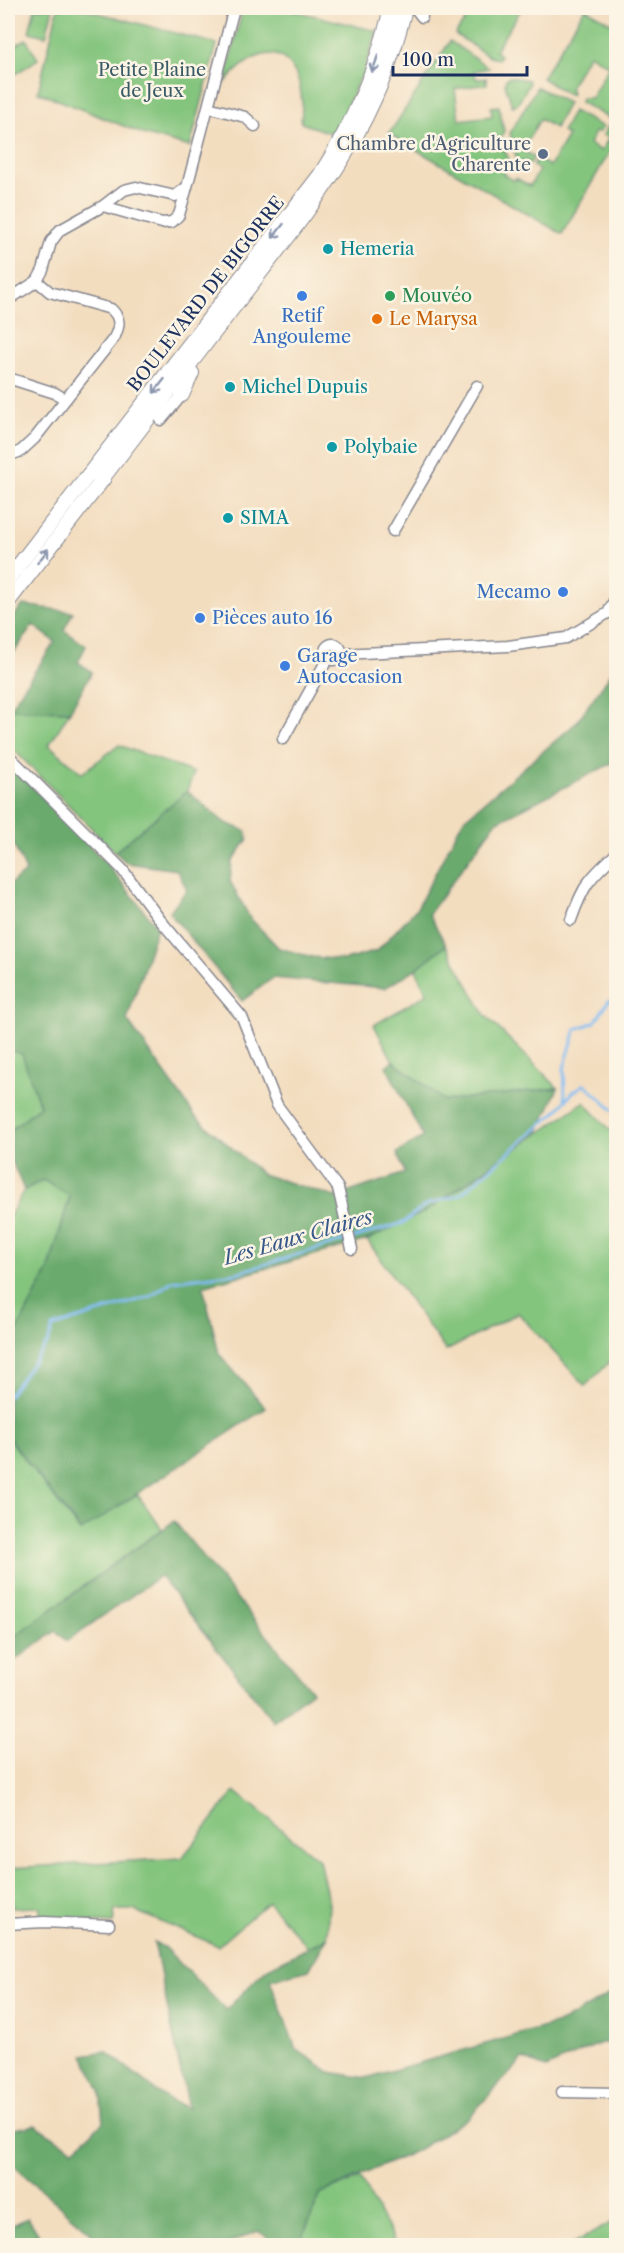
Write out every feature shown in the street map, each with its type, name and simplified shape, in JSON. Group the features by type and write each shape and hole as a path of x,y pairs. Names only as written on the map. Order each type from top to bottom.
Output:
{"main road":[{"name":"BOULEVARD DE BIGORRE","path":"8,579 320,175 346,132 365,92 391,8"},
{"name":"BOULEVARD DE BIGORRE","path":"99,483 337,170 368,117 393,54 405,8"},
{"path":"182,395 190,376 305,215"},
{"path":"8,602 99,483 128,456 151,426 161,420"}],"street":[{"path":"103,206 162,223 171,222 179,215 234,8"},
{"path":"415,8 422,17"},
{"path":"208,106 244,117 255,126"},
{"path":"8,300 37,281 54,236 129,188 176,196 187,187"},
{"path":"8,456 29,445 118,330 118,318 111,309 50,292 37,281"},
{"path":"8,378 55,393 65,399"},
{"path":"393,531 477,387"},
{"path":"161,420 182,395"},
{"path":"283,739 328,658 336,659 341,654 508,646 567,638 608,614 616,597"},
{"path":"8,755 122,869 161,921 242,1017 248,1027 277,1105 338,1188 352,1247"},
{"path":"571,920 582,888 593,874 616,854"},
{"path":"8,1924 44,1922 110,1925"},
{"path":"562,2092 616,2093"}],"green space":[{"path":"35,8 53,8 46,36 29,32"},
{"name":"Petite Plaine de Jeux","path":"58,8 80,8 217,44 190,147 146,135 38,92"},
{"path":"243,8 283,8 377,31 362,78 346,109 347,113 333,134 301,123 302,101 299,82 292,68 283,58 271,54 257,57 241,67 224,84"},
{"path":"474,8 522,8 495,51 500,55 498,59 490,57 455,34"},
{"path":"585,8 616,26 616,122 580,102 581,98 591,98 609,66 589,54 570,86 572,94 567,94 542,78"},
{"path":"26,39 38,59 8,79 8,50"},
{"path":"450,41 489,68 474,71 476,79 486,78 487,84 455,89 459,120 492,116 491,107 499,106 504,131 498,144 504,149 512,166 507,168 503,174 514,181 516,178 530,186 539,170 533,166 537,159 550,166 568,136 562,132 573,111 603,127 599,133 596,131 589,144 601,151 609,138 603,135 610,124 615,127 616,125 616,141 562,234 389,134"},
{"path":"510,77 528,80 529,84 518,104 512,106 505,84 506,79"},
{"path":"537,87 568,103 555,128 540,119 522,150 534,157 530,164 525,161 518,164 510,133"},
{"path":"23,605 73,612 64,630 86,646 78,662 92,672 70,711 9,709 55,642 33,625 8,661 8,623"},
{"path":"616,666 616,761 496,822 429,914 446,945 416,969 385,988 273,978 242,1001 169,912 187,890 177,870 127,863 115,852 187,791 224,822 246,831 248,839 232,862 230,881 250,918 279,948 312,957 345,960 377,951 417,908 463,820 576,723"},
{"path":"9,709 70,711 49,745 82,773 119,745 194,773 187,791 115,852 8,744"},
{"path":"8,762 107,864 157,927 127,1020 195,1116 262,1174 335,1197 405,1173 397,1153 423,1137 386,1066 393,1061 445,1101 558,1088 539,1131 428,1210 367,1240 203,1286 219,1354 266,1408 81,1531 8,1437 8,1348 49,1269 70,1196 43,1180 24,1190 8,1152 8,1132 40,1106 22,1054 8,1050 8,886 26,871 8,833"},
{"path":"446,945 485,1015 558,1088 444,1101 393,1061 374,1025 427,994 416,969"},
{"path":"8,1050 22,1053 40,1106 8,1132"},
{"path":"584,1102 616,1136 616,1356 585,1386 518,1313 446,1351 367,1240 428,1210"},
{"path":"43,1180 70,1195 49,1269 8,1348 8,1219 24,1190"},
{"path":"8,1437 80,1531 137,1494 162,1529 8,1641"},
{"path":"174,1521 312,1691 273,1721 160,1576 67,1641 56,1631 8,1665 8,1641"},
{"path":"235,1791 319,1860 329,1904 327,1938 308,1947 268,1902 218,1946 133,1910 115,1910 113,1923 40,1919 40,1907 12,1908 10,1868 182,1858"},
{"path":"327,1938 309,1970 270,1980 296,2049 330,2072 366,2078 562,2022 616,1990 616,2043 601,2043 546,2068 523,2059 468,2118 416,2151 321,2193 299,2245 279,2245 258,2231 226,2245 105,2245 8,2161 8,2130 35,2125 73,2149 103,2123 100,2090 83,2055 106,2051 167,2099 188,2108 154,1942 165,1948 226,2010 266,1969"},
{"path":"360,2178 397,2245 299,2246 321,2193"},
{"path":"28,2218 45,2245 8,2245 8,2227"},
{"path":"616,2220 616,2245 571,2245"}],"waterway":[{"name":"Les Eaux Claires","path":"565,1099 564,1068 576,1029 595,1022 609,1000 613,1001 616,997"},
{"name":"Les Eaux Claires","path":"8,1396 48,1342 53,1327 151,1296 172,1281 236,1273 403,1223 426,1205 460,1195 556,1112 573,1092 585,1084 616,1113"}],"place":[{"name":"Chambre d'Agriculture Charente","path":"543,154"},
{"name":"Hemeria","path":"328,249"},
{"name":"Retif Angouleme","path":"302,296"},
{"name":"Mouvéo","path":"390,296"},
{"name":"Le Marysa","path":"377,319"},
{"name":"Michel Dupuis","path":"230,387"},
{"name":"Polybaie","path":"332,447"},
{"name":"SIMA","path":"228,518"},
{"name":"Mecamo","path":"563,592"},
{"name":"Pièces auto 16","path":"200,618"},
{"name":"Garage Autoccasion","path":"285,666"}]}
